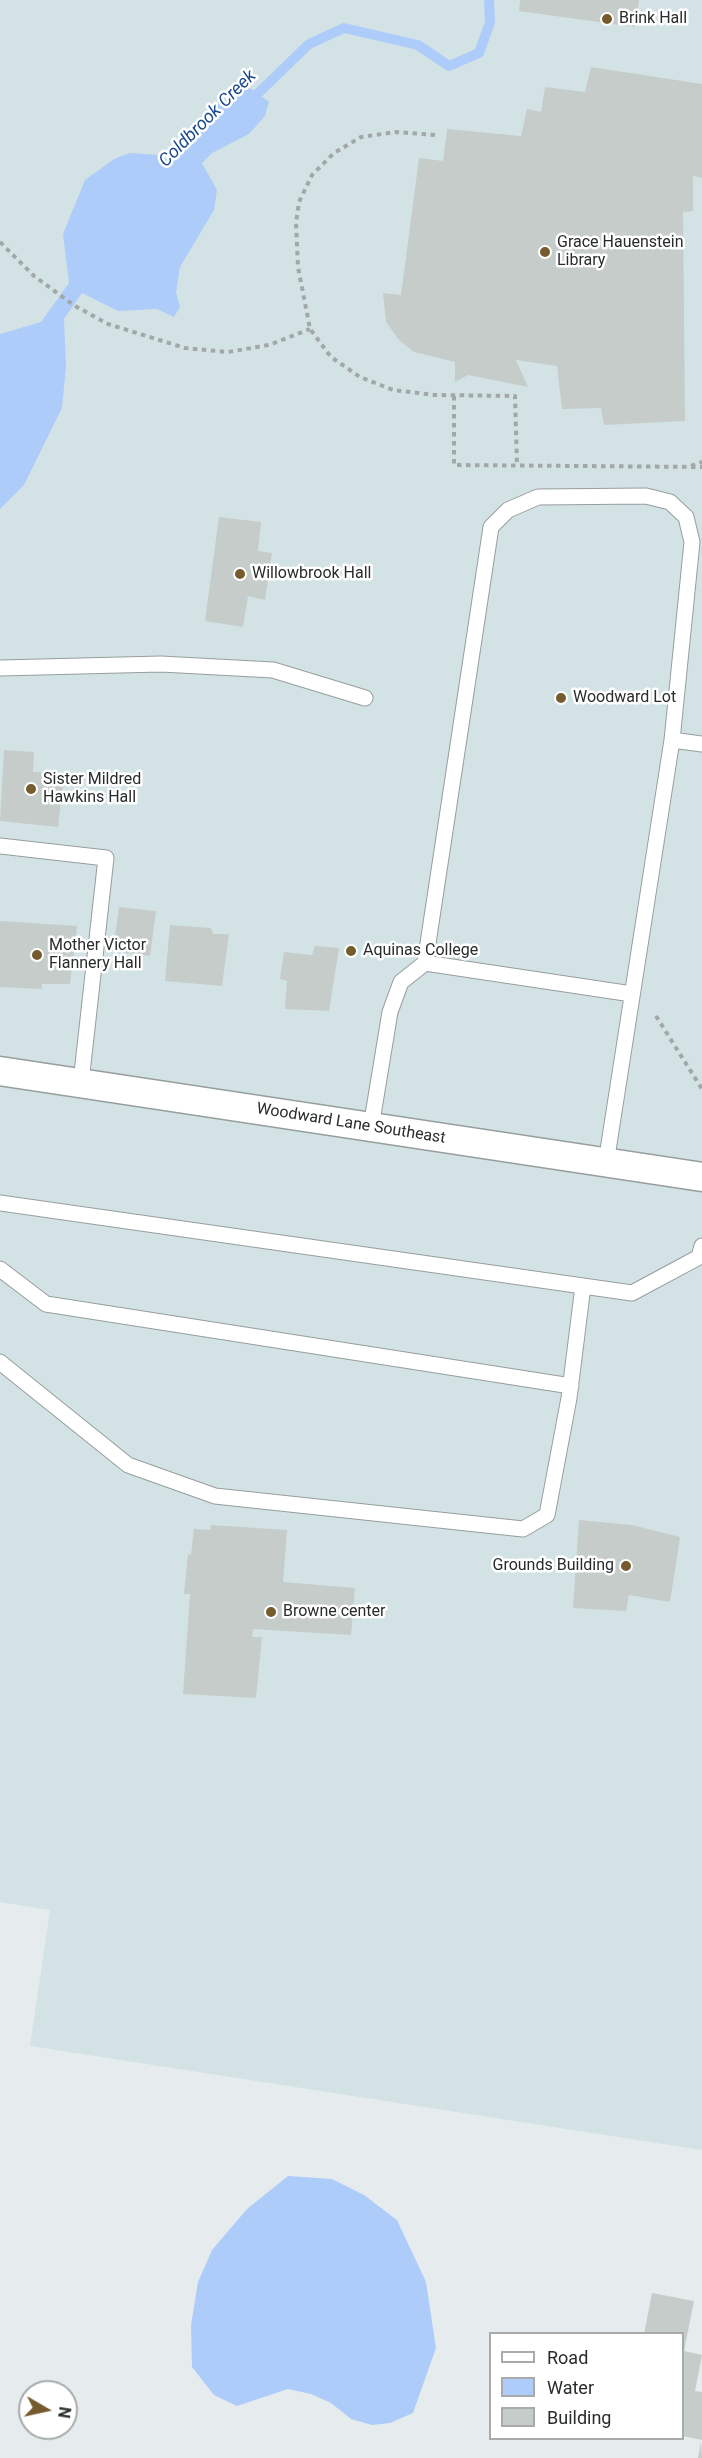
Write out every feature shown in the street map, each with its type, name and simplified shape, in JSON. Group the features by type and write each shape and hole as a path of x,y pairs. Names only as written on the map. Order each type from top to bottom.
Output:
{"street":[{"name":"Woodward Lane Southeast","path":"0,1071 702,1178"}],"lane":[{"path":"371,1127 390,1012 401,982 425,963 491,527 508,510 538,497 646,496 670,502 686,517 692,542 672,740 606,1163"},
{"path":"0,669 160,664 273,670 365,698"},
{"path":"672,740 702,744"},
{"path":"0,846 106,858 81,1082"},
{"path":"425,963 632,994"},
{"path":"0,1203 632,1293 699,1257 702,1246"},
{"path":"0,1269 46,1304 571,1386"},
{"path":"0,1362 128,1465 215,1496 523,1529 547,1515 571,1386 583,1286"}],"path":[{"path":"435,135 396,132 361,137 334,153 312,175 299,202 296,223 298,267 310,329 331,357 360,377 393,390 454,396 515,396 517,465"},
{"path":"0,243 34,276 75,306 108,324 185,348 228,352 268,345 310,329"},
{"path":"454,396 454,465 702,467"},
{"path":"691,466 702,462"},
{"path":"655,1014 702,1089"}],"shaded area":[{"name":"Aquinas College","path":"0,0 702,0 702,2150 30,2046 50,1910 0,1902"}],"water":[{"path":"247,86 269,102 265,116 249,134 212,153 202,163 217,190 214,210 180,267 176,292 180,307 174,317 157,309 118,311 82,293 64,319 66,366 62,408 24,485 0,509 0,334 41,322 69,283 63,234 85,180 114,159 130,153 158,155 169,160 177,157 186,137 209,109"},
{"path":"288,2176 332,2179 364,2195 397,2220 426,2282 436,2348 413,2413 390,2423 372,2425 351,2419 331,2403 311,2394 288,2389 237,2406 214,2395 192,2367 191,2325 198,2282 212,2250 247,2209"}],"building":[{"name":"Brink Hall","path":"520,0 639,0 635,27 519,11"},
{"name":"Grace Hauenstein Library","path":"591,67 702,84 702,178 693,176 693,211 683,212 685,421 604,425 601,408 562,409 557,366 516,360 528,387 468,375 455,382 455,362 414,352 399,340 386,322 383,293 401,295 419,158 443,161 447,129 521,136 527,109 541,112 545,87 585,92"},
{"name":"Willowbrook Hall","path":"219,517 261,522 258,551 272,553 265,600 248,596 243,627 205,621"},
{"name":"Sister Mildred Hawkins Hall","path":"4,750 34,752 33,772 50,773 50,776 61,777 63,784 58,827 0,821"},
{"path":"119,907 156,911 150,956 113,951"},
{"name":"Mother Victor Flannery Hall","path":"0,921 77,926 70,984 42,984 42,989 0,987"},
{"path":"170,925 211,928 213,934 229,934 222,986 165,981"},
{"path":"315,946 339,948 329,1011 285,1009 287,981 280,979 284,952 312,955"},
{"name":"Grounds Building","path":"579,1520 632,1525 680,1537 670,1602 629,1595 626,1611 573,1608"},
{"name":"Browne center","path":"211,1525 287,1530 283,1582 355,1588 351,1635 253,1629 252,1637 262,1637 256,1698 183,1694 190,1594 184,1594 188,1554 191,1555 194,1529 210,1530"},
{"path":"652,2293 694,2301 684,2351 684,2332 644,2332"},
{"path":"684,2351 702,2355 695,2391 702,2392 702,2440 684,2436"},
{"path":"701,2442 702,2458 698,2458"}],"waterway":[{"name":"Coldbrook Creek","path":"247,104 309,44 344,28 418,45 449,66 479,53 490,22 489,0"}],"place":[{"name":"Brink Hall","path":"607,19"},
{"name":"Grace Hauenstein Library","path":"545,252"},
{"name":"Willowbrook Hall","path":"240,574"},
{"name":"Woodward Lot","path":"561,698"},
{"name":"Sister Mildred Hawkins Hall","path":"31,789"},
{"name":"Aquinas College","path":"351,951"},
{"name":"Mother Victor Flannery Hall","path":"37,955"},
{"name":"Grounds Building","path":"626,1566"},
{"name":"Browne center","path":"271,1612"}]}
